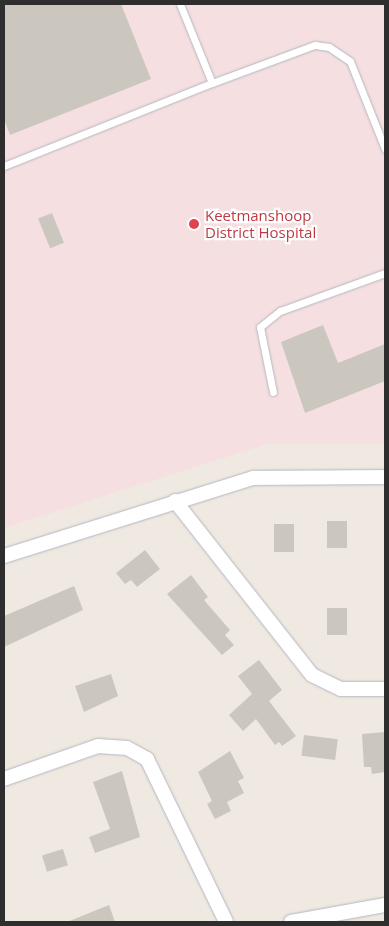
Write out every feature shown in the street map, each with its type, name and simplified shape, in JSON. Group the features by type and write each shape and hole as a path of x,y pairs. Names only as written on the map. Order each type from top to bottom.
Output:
{"street":[{"path":"4,556 175,500 253,478 385,477"},
{"path":"175,500 312,675 341,689 385,689"},
{"path":"4,779 98,746 127,748 147,759 226,922"},
{"path":"291,922 385,905"}],"lane":[{"path":"180,4 212,83"},
{"path":"4,166 212,83 315,45 329,46 350,61 385,149"},
{"path":"274,392 260,327 280,311 385,273"}],"shaded area":[{"name":"Keetmanshoop District Hospital","path":"4,4 385,4 385,444 267,444 4,528"}],"building":[{"path":"4,4 121,4 151,79 10,135 4,119"},
{"path":"52,213 64,243 50,248 38,219"},
{"path":"323,325 338,363 385,344 385,381 305,413 281,342"},
{"path":"327,521 347,521 347,548 327,548"},
{"path":"274,524 294,524 294,552 274,552"},
{"path":"145,550 160,569 137,587 131,580 125,584 116,573"},
{"path":"191,575 208,597 204,600 230,630 225,635 234,645 222,655 167,594"},
{"path":"74,586 83,610 4,647 4,616"},
{"path":"327,608 347,608 347,635 327,635"},
{"path":"259,660 282,690 269,701 296,736 282,746 279,742 275,745 256,719 243,731 229,715 252,694 238,676"},
{"path":"111,674 118,696 84,712 75,686"},
{"path":"385,732 385,772 372,774 371,767 364,767 362,734"},
{"path":"304,735 338,739 335,760 301,756"},
{"path":"230,751 244,778 238,781 244,793 227,802 231,811 215,819 207,804 212,801 198,772"},
{"path":"122,771 140,837 95,853 89,837 110,829 93,782"},
{"path":"63,849 68,865 47,872 42,855"},
{"path":"109,905 115,922 67,922"}],"place":[{"name":"Keetmanshoop District Hospital","path":"194,224"}]}
